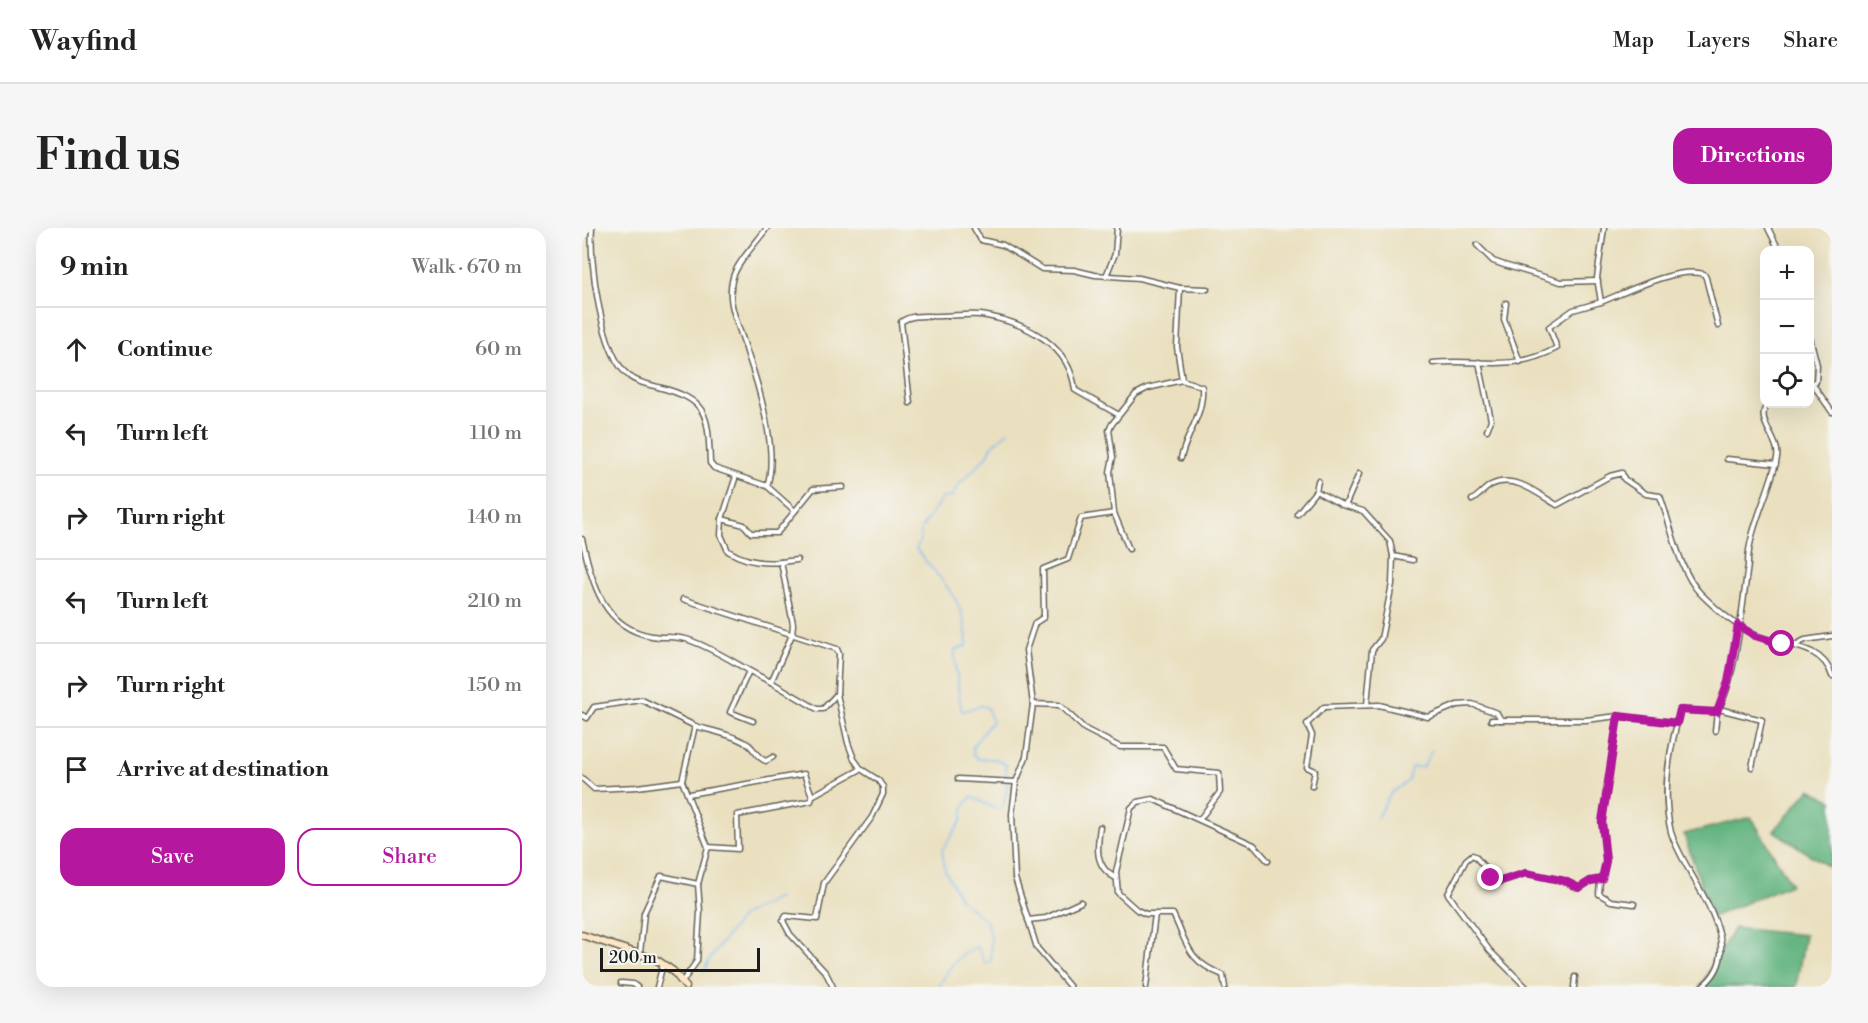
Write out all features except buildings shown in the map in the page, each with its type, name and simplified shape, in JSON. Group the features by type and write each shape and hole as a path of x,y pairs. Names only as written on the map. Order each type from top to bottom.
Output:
{"main road":[{"path":"582,935 640,952 663,963 684,985"}],"street":[{"path":"592,228 590,258 601,319 624,372 641,382 687,396 705,412 710,463 721,472 767,486 795,511"},
{"path":"767,228 733,275 729,299 748,354 768,432 770,477 767,486"},
{"path":"974,228 981,240 1003,245 1042,269 1074,270 1106,276 1139,278 1180,288 1208,289"},
{"path":"1106,276 1115,254 1117,228"},
{"path":"1601,302 1598,281 1604,228"},
{"path":"1768,228 1777,246"},
{"path":"1477,245 1493,261 1561,282 1598,281"},
{"path":"1433,363 1508,364 1520,362 1557,348 1549,327 1573,310 1601,302 1657,280 1695,272 1704,274 1706,278 1718,326"},
{"path":"1180,288 1177,346 1182,380"},
{"path":"1506,303 1504,319 1520,362"},
{"path":"910,403 901,322 915,316 986,316 1048,340 1070,365 1075,390 1119,415"},
{"path":"1814,354 1817,365 1816,382 1814,383"},
{"path":"1479,362 1491,420 1487,430"},
{"path":"1129,549 1114,513 1109,430 1136,394 1148,388 1182,380 1202,387 1203,404 1185,440 1181,458"},
{"path":"1814,388 1832,412"},
{"path":"1715,731 1718,710 1728,682 1748,565 1748,552 1773,480 1779,447 1764,420 1764,408"},
{"path":"1727,459 1776,464"},
{"path":"1472,500 1490,485 1505,480 1531,488 1557,505 1610,476 1622,473 1624,479 1646,494 1660,496 1685,572 1699,592 1738,625 1755,636 1807,649 1824,663 1832,676"},
{"path":"1345,506 1359,474"},
{"path":"736,477 722,519 721,535 728,551 745,560 767,563 797,560"},
{"path":"1297,514 1316,492 1318,481"},
{"path":"722,519 744,525 751,533 777,533 813,489 843,488"},
{"path":"1316,492 1345,506 1362,511 1390,541 1393,556 1392,584 1382,639 1372,650 1367,705"},
{"path":"1071,987 1037,948 1015,878 1011,814 1014,781 1026,757 1033,704 1026,650 1035,623 1044,617 1043,569 1068,559 1081,518 1114,513"},
{"path":"582,539 596,590 619,623 638,632 684,638 708,647 817,709 823,709 837,694"},
{"path":"1393,556 1413,560"},
{"path":"771,682 792,635 790,608 781,562"},
{"path":"683,599 837,649 839,654 837,694 848,743 861,769 872,775 883,787 879,808 853,842 840,864 826,879 817,919 786,916 783,918 785,927 810,953 833,987"},
{"path":"1795,646 1805,640 1832,636"},
{"path":"749,671 730,712 753,721"},
{"path":"582,715 588,718 594,707 642,700 695,726 737,739 750,746 759,758 766,761 773,757"},
{"path":"1033,704 1059,705 1085,729 1120,747 1163,747 1176,769 1219,773 1220,792 1200,819"},
{"path":"1312,786 1315,771 1307,767 1312,735 1307,724 1324,707 1379,705 1428,717 1457,705 1472,705 1497,713 1501,720"},
{"path":"1701,987 1714,974 1721,960 1721,944 1705,896 1683,859 1669,820 1667,771 1680,710 1718,710 1762,720 1752,767"},
{"path":"1491,720 1586,720 1618,716 1677,723"},
{"path":"1526,987 1490,951 1448,894 1466,860 1475,856 1497,882 1526,873 1565,881 1579,888 1590,881 1604,877 1606,861 1602,822 1618,716"},
{"path":"684,985 697,962 700,912 698,884 708,847 682,781 695,726"},
{"path":"812,796 861,769"},
{"path":"689,794 804,774 812,796 811,801 737,815 738,849 708,847"},
{"path":"582,778 594,789 637,788 682,781"},
{"path":"958,779 1014,781"},
{"path":"1225,987 1223,975 1206,969 1196,960 1173,914 1155,914 1137,910 1118,893 1117,879 1124,831 1131,808 1138,802 1153,799 1254,845 1268,861"},
{"path":"1100,826 1096,850 1100,864 1108,874 1117,879"},
{"path":"640,952 644,914 661,876 698,884"},
{"path":"1600,880 1599,894 1611,901 1634,904"},
{"path":"1028,921 1046,918 1081,902"},
{"path":"1146,987 1155,914"},
{"path":"657,987 663,963"},
{"path":"1574,987 1575,977"},
{"path":"621,983 633,984 637,987"}],"green space":[{"path":"1810,789 1832,801 1832,869 1774,831"},
{"path":"1751,817 1791,884 1712,917 1684,834"},
{"path":"1734,928 1805,935 1796,987 1700,987"}],"waterway":[{"path":"939,987 954,962 965,953 978,947 985,964 991,961 991,938 986,921 960,899 945,870 942,850 962,820 963,808 971,797 996,809 1000,810 1003,807 1007,789 1006,765 996,759 978,759 973,754 973,746 992,721 987,707 981,706 962,711 955,650 967,646 963,616 951,592 916,549 920,541 921,529 942,498 952,497 958,485 1008,431"},
{"path":"1377,817 1391,793 1408,781 1411,767 1423,767 1432,750"},
{"path":"704,972 709,960 742,916 778,898"}],"route":[{"path":"1491,878 1501,882 1506,878 1526,873 1565,881 1579,888 1590,881 1602,879 1606,861 1602,822 1605,791 1611,767 1618,716 1677,723 1680,710 1717,712 1728,682 1738,625 1755,636 1782,644"}]}
